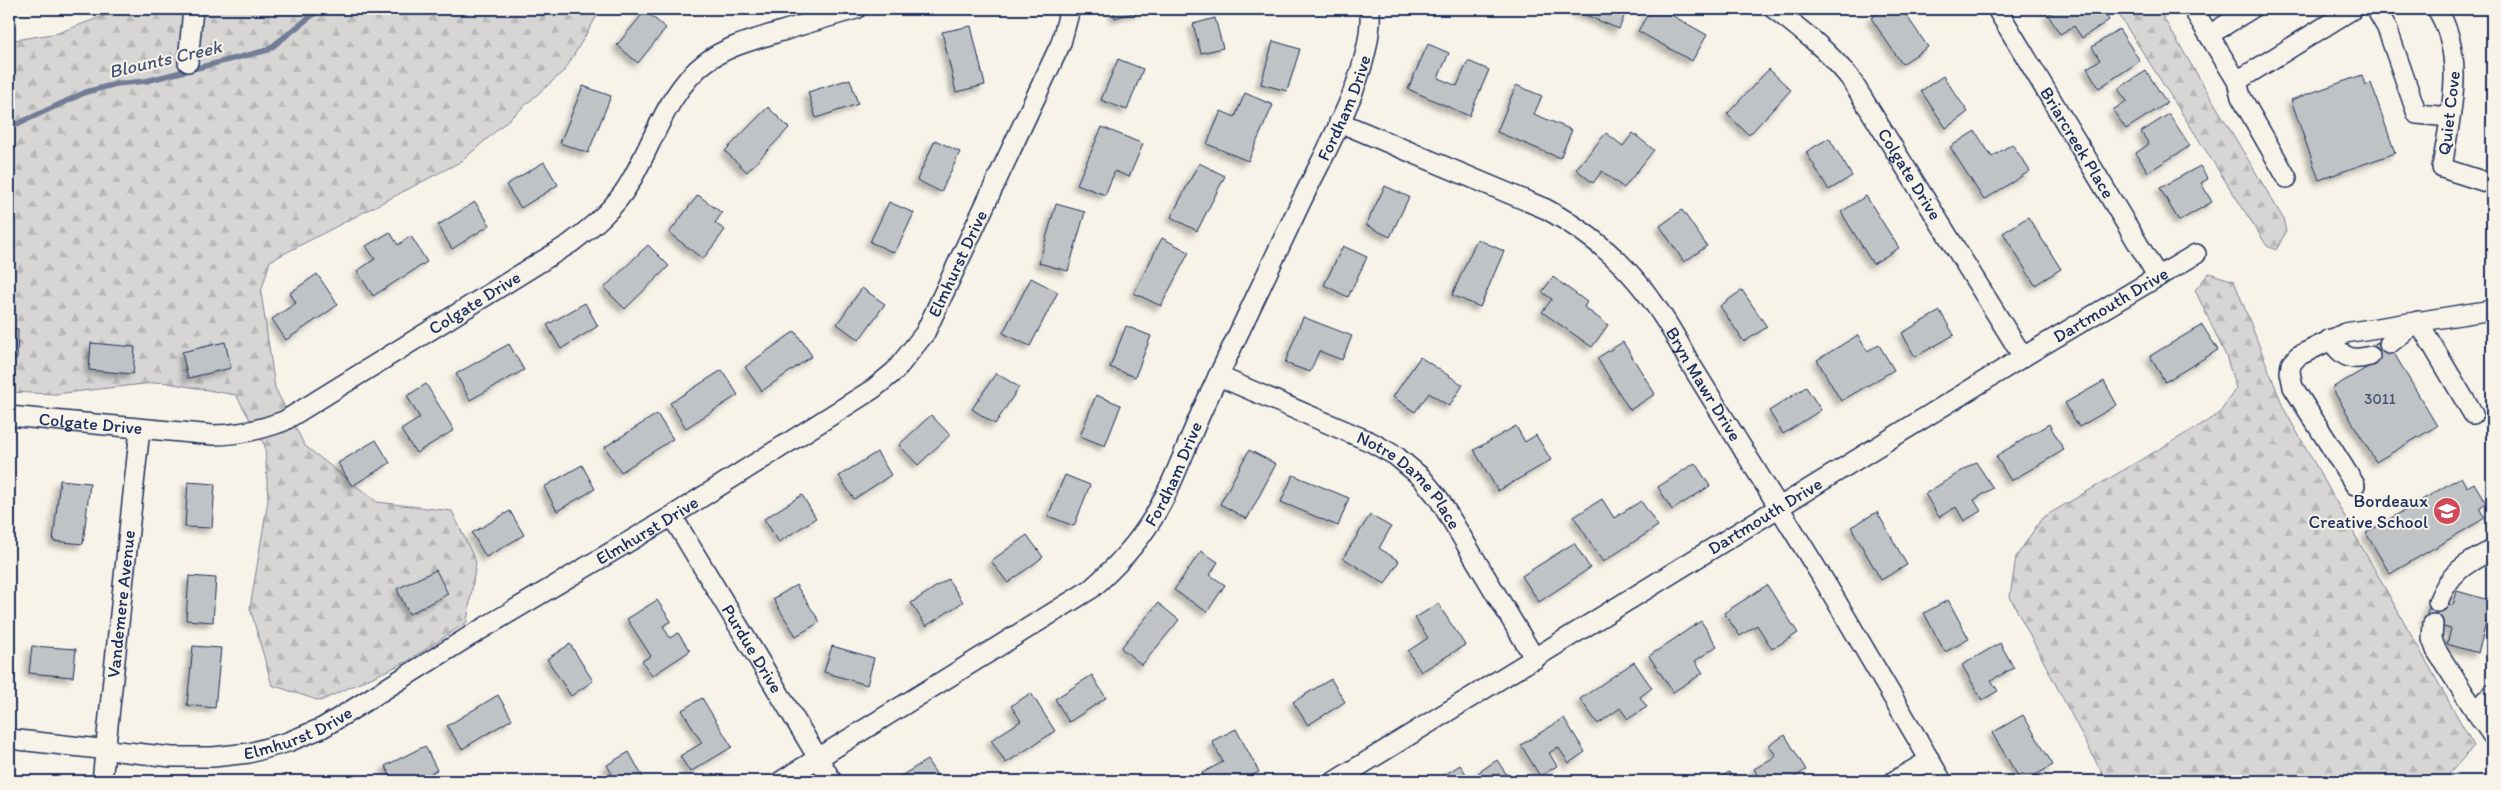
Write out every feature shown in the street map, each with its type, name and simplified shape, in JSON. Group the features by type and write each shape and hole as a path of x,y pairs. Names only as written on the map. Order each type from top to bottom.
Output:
{"street":[{"path":"188,62 193,9"},
{"name":"Colgate Drive","path":"9,416 213,435 261,430 295,416 571,243 590,228 608,211 628,186 675,95 690,76 705,62 737,45 856,9"},
{"name":"Elmhurst Drive","path":"9,739 172,757 213,757 249,753 288,742 322,728 470,636 672,516 873,389 895,371 912,353 926,333 1061,43 1070,9"},
{"name":"Fordham Drive","path":"781,781 1091,588 1116,568 1137,543 1155,516 1218,376 1339,122 1364,62 1369,38 1370,9"},
{"name":"Colgate Drive","path":"1774,9 1813,40 1837,62 1850,78 2023,357"},
{"name":"Briarcreek Place","path":"1997,9 2158,277"},
{"path":"2192,9 2237,80 2241,97 2287,178"},
{"path":"2209,35 2251,9"},
{"path":"2237,80 2353,9"},
{"path":"2376,9 2387,28 2417,114 2450,117"},
{"name":"Quiet Cove","path":"2437,9 2452,40 2455,60 2450,117 2442,168 2492,184"},
{"name":"Bryn Mawr Drive","path":"1339,122 1546,209 1571,222 1600,244 1638,281 1670,324 1688,360 1780,508 1942,781"},
{"name":"Dartmouth Drive","path":"1335,781 2023,357 2196,254"},
{"path":"2355,485 2291,380 2291,364 2298,356 2345,333 2492,310"},
{"path":"2389,344 2418,321"},
{"path":"2418,321 2473,414"},
{"path":"2330,339 2338,351 2348,359 2359,360 2370,356"},
{"name":"Notre Dame Place","path":"1218,376 1371,442 1396,456 1421,477 1439,499 1535,659"},
{"name":"Vandemere Avenue","path":"102,781 140,429"},
{"name":"Purdue Drive","path":"672,516 832,781"},
{"path":"2438,602 2443,590 2457,570 2492,550"},
{"path":"2433,624 2432,639 2436,650 2492,734"},
{"path":"2476,712 2492,694"},
{"path":"1894,781 1930,760"}],"green space":[{"path":"122,9 601,9 565,70 462,161 270,261 261,292 275,388 305,446 377,502 452,511 476,562 467,622 408,661 320,701 272,685 250,608 268,500 265,446 236,395 162,382 55,394 9,392 9,41 58,33"},
{"path":"2115,9 2158,9 2283,218 2286,232 2276,250 2267,246"},
{"path":"2209,273 2234,281 2284,409 2474,746 2443,781 2106,781 2010,597 2016,557 2042,518 2219,414 2236,388 2226,356 2195,290"}],"building":[{"path":"1113,9 1148,9 1115,18"},
{"path":"1571,9 1627,9 1619,29"},
{"path":"1651,9 1661,9 1707,35 1692,61 1638,31"},
{"path":"1885,9 1902,9 1928,47 1902,64 1871,18"},
{"path":"2057,9 2102,9 2109,20 2082,38 2074,26 2060,34 2048,15"},
{"path":"645,11 666,28 638,63 617,45"},
{"path":"1215,18 1223,48 1201,53 1193,24"},
{"path":"971,26 985,85 956,92 942,32"},
{"path":"2119,29 2140,61 2099,88 2087,68 2100,60 2092,47"},
{"path":"1273,41 1300,49 1287,91 1261,84"},
{"path":"1428,44 1449,53 1438,78 1457,86 1468,61 1489,70 1469,116 1408,89"},
{"path":"1118,59 1143,69 1127,110 1101,100"},
{"path":"1769,69 1791,90 1749,135 1727,114"},
{"path":"2146,71 2167,103 2126,129 2113,110 2127,101 2118,89"},
{"path":"2362,75 2365,85 2371,83 2395,153 2319,180 2291,100"},
{"path":"1943,76 1968,112 1946,128 1921,91"},
{"path":"850,79 858,104 816,118 808,92"},
{"path":"1516,85 1542,96 1534,114 1572,130 1560,158 1497,132"},
{"path":"583,86 611,96 588,153 560,143"},
{"path":"1245,93 1273,105 1248,161 1207,144 1221,111 1235,117"},
{"path":"768,107 789,128 747,172 725,151"},
{"path":"2169,114 2190,146 2148,172 2136,153 2149,144 2141,132"},
{"path":"1102,127 1143,144 1129,177 1115,171 1105,195 1077,184"},
{"path":"1975,131 1992,157 2012,144 2030,171 1984,200 1950,147"},
{"path":"1606,133 1623,146 1633,133 1654,150 1624,188 1602,171 1593,183 1576,169"},
{"path":"1829,138 1852,176 1829,190 1806,152"},
{"path":"935,140 960,152 941,192 917,180"},
{"path":"544,162 558,185 521,208 506,185"},
{"path":"1199,163 1225,176 1197,231 1171,217"},
{"path":"2200,166 2208,179 2201,183 2212,202 2179,221 2160,188"},
{"path":"1385,186 1409,197 1390,237 1366,225"},
{"path":"698,195 722,213 715,223 725,230 703,259 669,233"},
{"path":"1866,196 1899,248 1873,264 1841,212"},
{"path":"475,202 490,225 452,249 438,225"},
{"path":"889,202 914,213 895,253 870,242"},
{"path":"1056,204 1085,212 1068,271 1039,263"},
{"path":"1682,210 1707,246 1684,262 1660,226"},
{"path":"2028,217 2061,269 2035,285 2003,233"},
{"path":"390,232 398,245 411,236 427,262 373,296 357,271 375,259 366,246"},
{"path":"1162,238 1189,252 1161,306 1134,293"},
{"path":"1477,239 1504,251 1480,307 1452,295"},
{"path":"648,245 669,266 625,309 604,288"},
{"path":"1343,246 1367,257 1348,297 1324,285"},
{"path":"317,274 338,305 286,340 272,319 296,303 290,293"},
{"path":"1553,277 1587,302 1584,307 1608,325 1592,347 1542,312 1552,299 1542,292"},
{"path":"1031,278 1058,292 1030,346 1003,333"},
{"path":"862,288 885,304 859,340 837,324"},
{"path":"1742,290 1767,327 1744,342 1720,306"},
{"path":"585,303 598,326 561,349 547,325"},
{"path":"1940,311 1954,335 1915,357 1902,333"},
{"path":"1303,317 1352,336 1342,360 1319,351 1310,372 1285,363"},
{"path":"2202,325 2218,350 2165,382 2150,356"},
{"path":"1126,326 1151,336 1135,377 1110,367"},
{"path":"9,328 18,329 17,359 9,358"},
{"path":"795,331 812,356 762,391 745,367"},
{"path":"1858,335 1867,351 1879,345 1894,370 1841,401 1817,360"},
{"path":"2385,338 2437,426 2376,462 2332,388 2375,363 2366,349"},
{"path":"225,342 231,368 188,378 182,352"},
{"path":"1623,342 1655,394 1630,410 1597,358"},
{"path":"91,343 135,347 133,374 89,370"},
{"path":"509,344 524,370 470,400 456,374"},
{"path":"1420,357 1463,385 1449,406 1429,393 1415,412 1393,397"},
{"path":"722,370 738,395 686,428 670,403"},
{"path":"996,373 1019,387 995,424 972,409"},
{"path":"2104,381 2117,405 2079,427 2065,403"},
{"path":"426,384 454,430 416,453 401,430 420,418 407,396"},
{"path":"1806,387 1821,410 1783,434 1769,411"},
{"path":"1096,395 1121,405 1105,446 1080,436"},
{"path":"657,414 673,439 621,472 605,447"},
{"path":"931,415 950,435 918,465 899,445"},
{"path":"2049,424 2064,450 2011,481 1996,456"},
{"path":"1516,426 1525,442 1536,435 1551,460 1498,491 1474,450"},
{"path":"376,440 390,463 352,486 338,463"},
{"path":"1249,450 1276,464 1247,519 1220,504"},
{"path":"877,452 891,475 854,499 839,476"},
{"path":"1976,462 1993,488 1974,500 1981,511 1964,521 1956,507 1939,517 1925,494"},
{"path":"1695,463 1710,486 1672,510 1658,487"},
{"path":"582,465 595,489 557,511 544,487"},
{"path":"1065,475 1090,485 1074,526 1048,516"},
{"path":"1293,475 1349,498 1338,526 1281,502"},
{"path":"2461,477 2467,487 2474,483 2486,503 2479,508 2485,518 2390,574 2366,533"},
{"path":"60,480 90,483 83,544 53,541"},
{"path":"188,482 215,484 212,528 185,527"},
{"path":"802,495 816,518 779,542 764,519"},
{"path":"1602,499 1614,518 1641,501 1658,526 1603,562 1574,517"},
{"path":"510,511 524,535 486,557 472,533"},
{"path":"1877,512 1907,565 1881,580 1851,527"},
{"path":"1370,515 1391,527 1379,548 1399,561 1385,584 1343,558"},
{"path":"1027,535 1043,557 1008,583 991,561"},
{"path":"1574,543 1590,568 1539,602 1522,576"},
{"path":"1201,551 1218,562 1210,575 1225,585 1207,612 1174,590"},
{"path":"436,570 448,594 409,614 397,589"},
{"path":"189,576 216,578 213,622 186,620"},
{"path":"948,579 963,602 926,626 911,603"},
{"path":"796,585 820,622 796,636 773,599"},
{"path":"1767,585 1798,633 1772,649 1757,625 1740,636 1724,613"},
{"path":"2457,591 2492,601 2478,653 2447,644 2451,629 2425,622 2431,600 2453,605"},
{"path":"657,600 671,621 663,626 670,638 678,633 690,651 652,676 642,661 651,656 627,619"},
{"path":"1948,600 1969,639 1945,652 1924,613"},
{"path":"1158,603 1179,620 1142,665 1121,648"},
{"path":"1438,604 1465,645 1421,672 1408,651 1428,638 1415,618"},
{"path":"1701,621 1717,646 1695,661 1703,673 1673,692 1649,656"},
{"path":"2000,643 2014,668 1991,680 1998,691 1982,700 1962,665"},
{"path":"570,644 593,681 571,696 547,659"},
{"path":"32,646 76,649 73,677 29,673"},
{"path":"193,646 221,648 215,708 187,705"},
{"path":"832,646 874,658 867,685 824,672"},
{"path":"1634,662 1652,688 1640,697 1647,707 1628,719 1620,708 1598,724 1580,699"},
{"path":"1092,675 1106,698 1069,722 1055,699"},
{"path":"1331,679 1345,702 1308,725 1293,702"},
{"path":"1031,693 1055,731 1006,763 991,740 1021,721 1011,706"},
{"path":"498,695 512,719 462,749 447,726"},
{"path":"702,698 732,747 690,772 680,756 702,743 682,710"},
{"path":"2023,715 2053,765 2025,781 2021,781 1992,733"},
{"path":"1564,718 1585,752 1569,763 1558,747 1549,753 1557,766 1540,776 1521,745"},
{"path":"1236,729 1259,772 1240,781 1206,781 1202,773 1223,762 1212,741"},
{"path":"1785,735 1806,770 1788,781 1761,781 1754,769 1776,756 1769,745"},
{"path":"425,746 437,770 415,781 393,781 385,766"},
{"path":"629,752 645,781 616,781 607,765"},
{"path":"927,760 941,781 893,781"},
{"path":"1497,760 1511,781 1484,781 1478,773"},
{"path":"1460,765 1471,781 1442,781 1440,778"},
{"path":"1729,772 1735,781 1714,781"}],"waterway":[{"name":"Blounts Creek","path":"9,128 86,92 116,84 146,81 268,50 320,9"}],"place":[{"name":"Bordeaux Creative School","path":"2447,511"}]}
